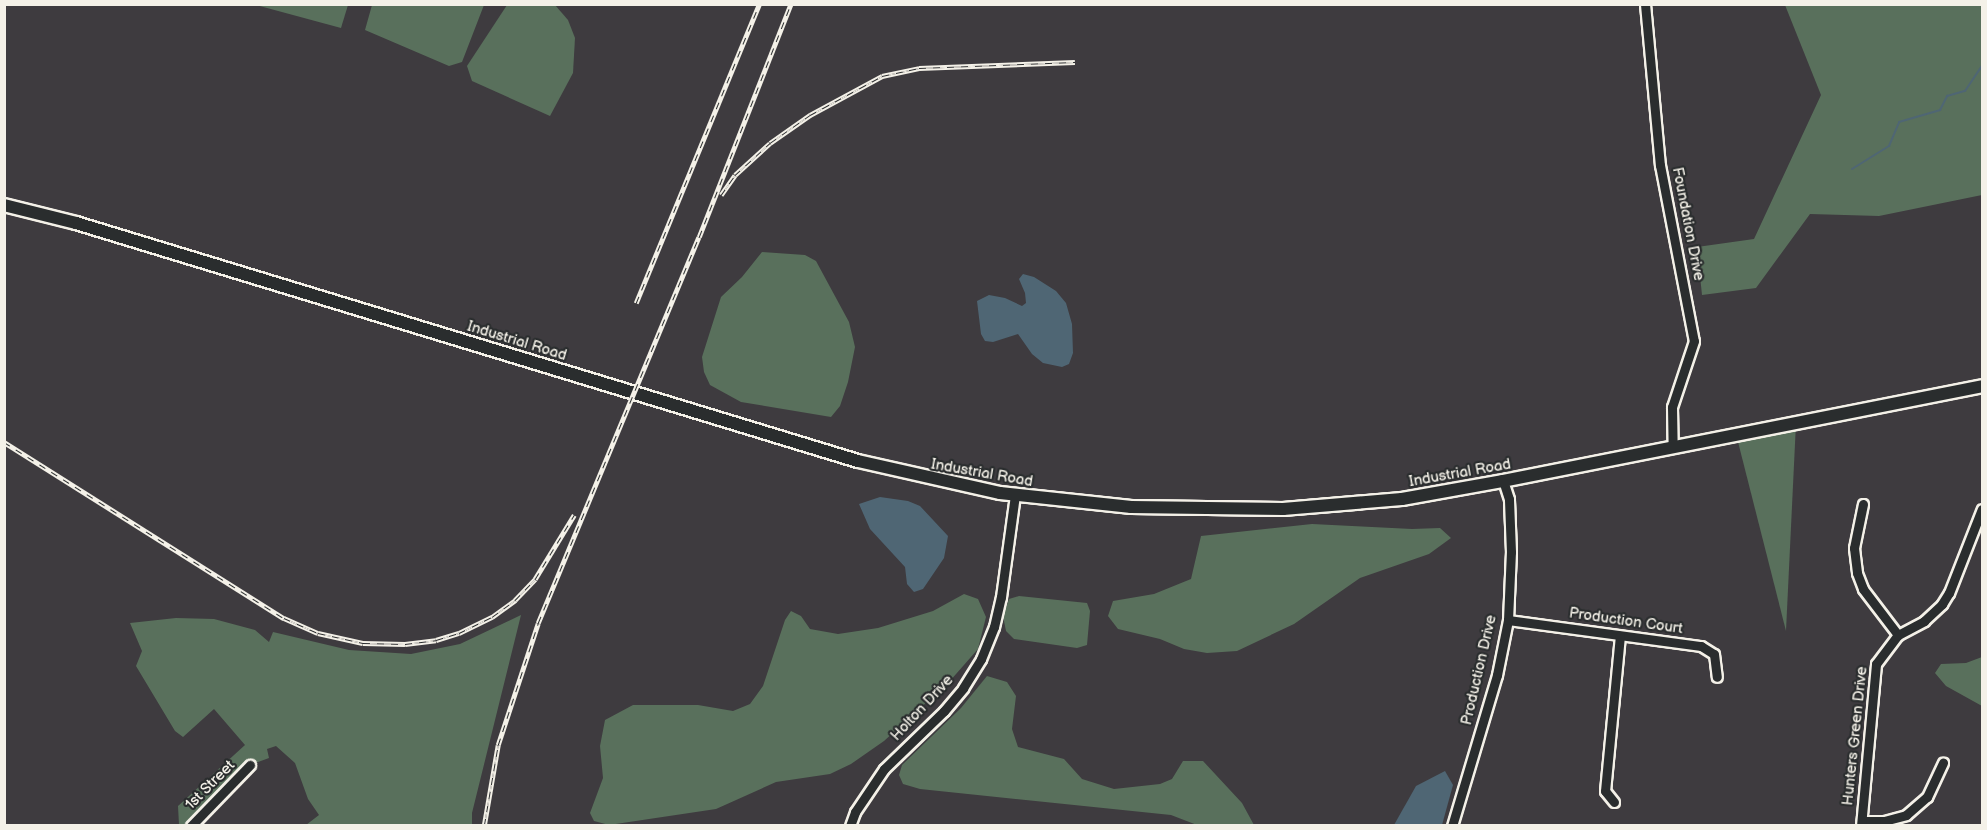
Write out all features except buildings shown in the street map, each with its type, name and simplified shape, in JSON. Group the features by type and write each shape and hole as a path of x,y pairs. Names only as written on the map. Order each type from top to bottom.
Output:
{"main road":[{"name":"Industrial Road","path":"4,205 76,223 840,456 912,475 1015,495 1131,507 1283,509 1402,499 1503,482 1672,446 1983,386"}],"street":[{"name":"Foundation Drive","path":"1645,4 1660,165 1694,341 1672,407 1670,427 1672,446"},
{"name":"Production Drive","path":"1452,825 1497,675 1508,620 1511,540 1509,499 1503,482"},
{"name":"Holton Drive","path":"850,825 855,812 884,769 944,711 963,688 981,659 994,627 1001,597 1015,495"},
{"path":"1863,504 1854,548 1857,573 1863,589 1898,635"},
{"name":"Hunters Green Drive","path":"1862,823 1873,676 1881,655 1898,635 1924,621 1949,594 1983,508"},
{"name":"Production Court","path":"1508,620 1701,646 1710,650 1717,660 1718,677"},
{"path":"1614,802 1605,791 1620,636"},
{"path":"1862,823 1884,821 1906,815 1927,797 1943,763"},
{"name":"1st Street","path":"191,825 250,765"}],"green space":[{"path":"372,4 484,5 462,62 449,66 365,30"},
{"path":"256,5 348,5 341,28"},
{"path":"507,5 555,5 568,20 575,38 573,73 550,116 472,81 467,66"},
{"path":"1785,5 1982,5 1982,195 1879,216 1810,214 1756,288 1702,295 1697,247 1754,239 1821,95"},
{"path":"762,252 805,255 816,261 849,322 855,347 848,382 840,406 831,417 741,402 710,385 704,372 702,357 721,297 742,277"},
{"path":"1796,423 1786,631 1736,434"},
{"path":"1312,524 1412,529 1440,528 1451,538 1429,554 1360,578 1294,624 1237,651 1207,653 1184,649 1160,639 1118,629 1108,616 1113,601 1154,594 1191,579 1201,536"},
{"path":"964,594 978,599 986,617 978,649 949,682 884,741 851,764 830,774 776,782 716,809 609,825 594,821 590,813 603,778 600,746 605,720 633,705 698,705 733,711 750,704 763,686 785,620 791,611 801,616 810,629 838,634 878,628 933,611"},
{"path":"1019,596 1087,603 1090,611 1087,645 1077,648 1014,639 1006,631 1003,616 1009,599"},
{"path":"521,615 472,813 472,825 306,825 319,815 308,799 295,763 276,746 267,749 269,758 250,765 191,825 179,825 178,806 245,745 214,709 183,737 175,731 136,666 142,651 130,623 176,618 214,619 255,630 269,642 273,632 349,650 411,654 460,644"},
{"path":"1982,657 1982,706 1946,686 1935,673 1941,664 1966,663"},
{"path":"987,676 1007,682 1016,696 1012,729 1018,747 1064,759 1082,779 1114,789 1160,784 1172,779 1183,761 1203,761 1242,803 1254,825 1197,825 1171,815 920,789 903,784 899,775 902,765 961,708"}],"water":[{"path":"1023,274 1034,277 1056,291 1066,303 1072,324 1073,353 1069,364 1062,367 1043,363 1032,354 1018,334 993,342 985,341 981,334 977,301 989,295 1005,298 1022,306 1026,303 1025,293 1019,279"},
{"path":"880,497 908,501 920,506 948,536 944,558 923,589 914,592 907,584 905,567 870,529 859,504"},
{"path":"1445,771 1453,785 1442,825 1394,825 1416,786"}],"waterway":[{"path":"1852,169 1889,146 1899,122 1940,110 1947,96 1965,91 1982,66"}],"railway":[{"path":"636,303 759,4"},
{"path":"484,826 498,745 538,623 699,237 791,4"},
{"path":"721,195 735,175 770,143 810,115 882,76 919,68 1075,62"},
{"path":"4,442 284,618 318,633 363,643 405,644 436,640 459,633 492,617 515,600 535,579 574,515"}]}
